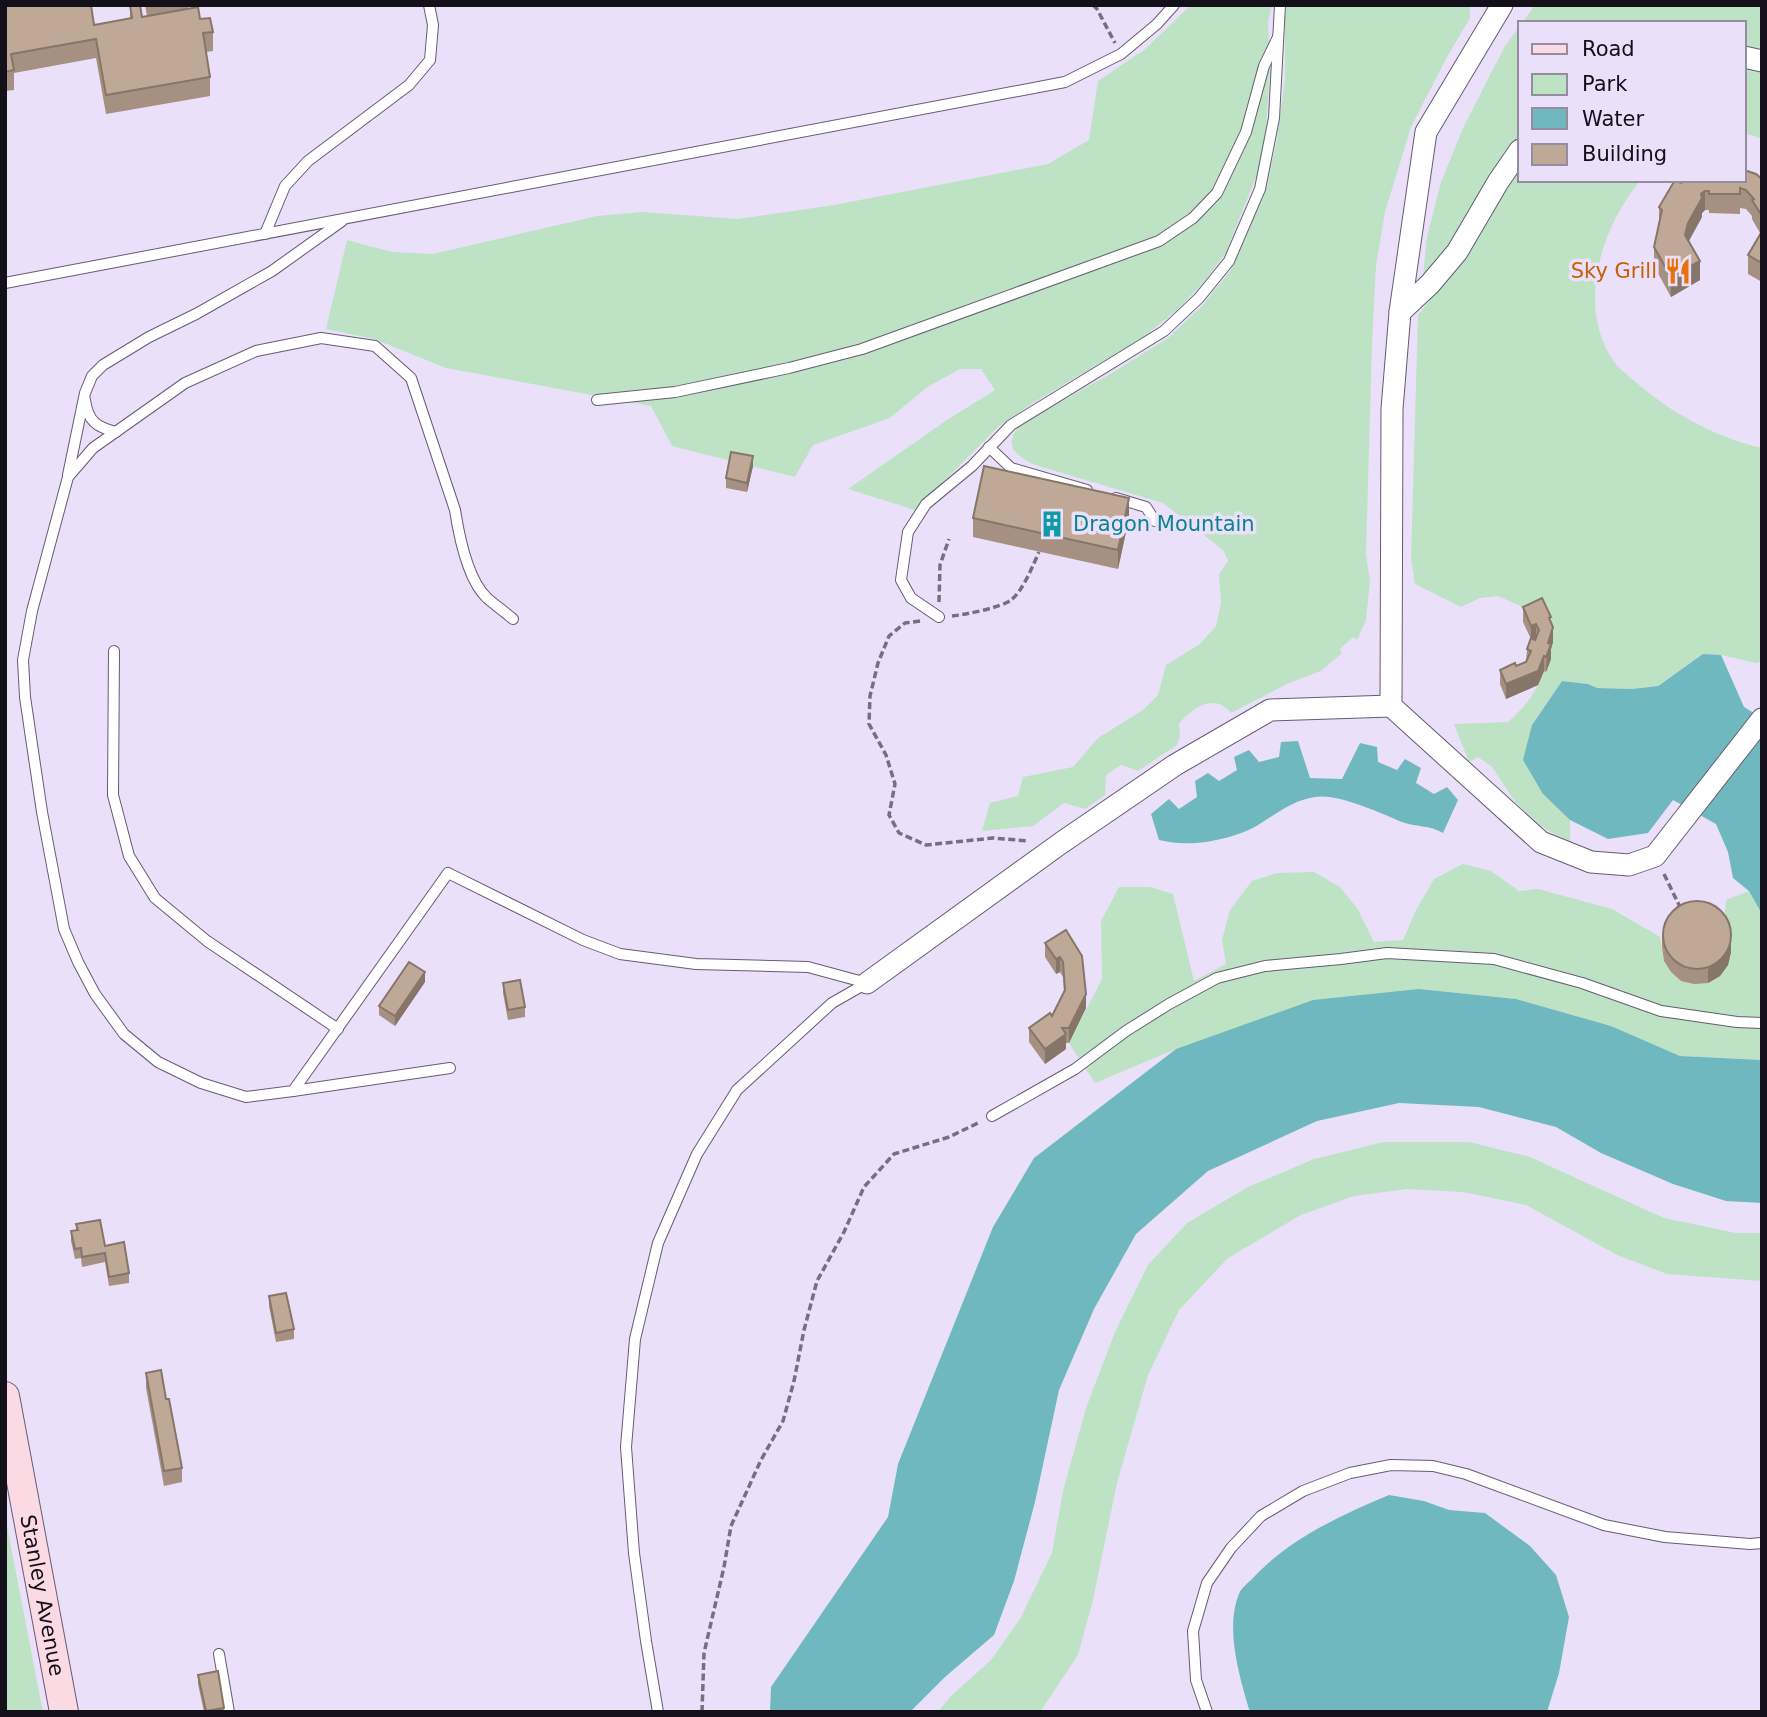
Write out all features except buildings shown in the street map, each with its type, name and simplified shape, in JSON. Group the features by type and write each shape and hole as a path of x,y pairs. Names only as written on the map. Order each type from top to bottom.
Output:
{"main road":[{"name":"Stanley Avenue","path":"5,1396 64,1712"}],"street":[{"path":"1391,706 1392,409 1400,312 1426,132 1502,5"},
{"path":"1400,312 1430,284 1457,252 1518,153"},
{"path":"867,983 1061,843 1175,765 1270,710 1391,706 1541,842 1591,862 1629,865 1655,856 1762,719"}],"lane":[{"path":"265,234 285,186 308,161 409,85 430,60 433,25 429,5"},
{"path":"5,283 1065,82 1121,54 1157,24 1174,5"},
{"path":"939,617 911,598 901,580 908,532 926,505 972,466 1011,425 1164,331 1199,298 1229,261 1260,189 1274,118 1280,5"},
{"path":"597,400 675,392 789,368 862,349 1159,241 1193,218 1217,193 1246,132 1264,66 1278,37"},
{"path":"344,220 272,271 149,337 103,365 92,376 85,393 68,477 32,611 23,660 25,697 42,812 64,929 95,994 124,1034 158,1062 201,1083 246,1097 450,1068"},
{"path":"68,477 93,448 186,383 256,351 321,338 375,346 411,378 434,443 469,569 485,596 513,619"},
{"path":"85,393 87,411 100,428 116,432"},
{"path":"989,447 1012,468 1092,491"},
{"path":"1105,495 1146,507 1155,521"},
{"path":"114,651 113,795 129,856 155,898 186,924 338,1029"},
{"path":"293,1091 448,873 583,940 620,954 696,964 808,967 867,983"},
{"path":"992,1116 1075,1069 1125,1031 1169,1004 1217,978 1265,966 1387,953 1494,959 1583,983 1661,1011 1762,1023"},
{"path":"658,1712 634,1553 626,1447 635,1339 658,1243 697,1154 737,1090 832,1003 867,983"},
{"path":"1206,1712 1196,1680 1193,1631 1207,1583 1231,1548 1261,1516 1303,1491 1350,1473 1391,1465 1433,1466 1466,1474 1604,1525 1665,1538 1762,1543"},
{"path":"219,1654 229,1712"}],"path":[{"path":"1093,5 1121,54"},
{"path":"939,617 940,565 949,539"},
{"path":"1039,552 1021,588 1011,601 967,615 905,623 889,636 878,663 870,696 869,724 886,755 895,783 889,815 899,833 926,845 993,838 1061,843"},
{"path":"1655,856 1685,917"},
{"path":"702,1712 704,1653 731,1526 761,1460 783,1421 817,1281 844,1232 864,1187 894,1154 949,1137 992,1116"}],"green space":[{"path":"1191,5 1272,5 1268,22 1270,68 1265,143 1257,175 1225,254 1177,310 1145,336 999,426 915,510 848,489 995,390 981,369 960,369 926,388 890,418 813,445 795,477 672,446 651,406 446,368 374,339 326,329 347,240 392,252 433,254 597,216 642,212 738,219 834,205 1048,164 1089,140 1098,81 1144,50"},
{"path":"1285,5 1470,5 1470,18 1411,127 1385,212 1376,266 1372,345 1366,554 1370,581 1366,620 1357,640 1353,637 1340,649 1342,653 1321,671 1289,683 1231,713 1218,704 1211,703 1197,708 1179,724 1180,736 1177,745 1138,771 1121,765 1106,775 1105,795 1085,809 1064,803 1033,826 982,831 990,803 1018,796 1023,777 1073,767 1098,738 1143,710 1158,695 1166,665 1200,644 1216,626 1221,603 1219,574 1228,561 1223,550 1163,503 1035,465 1013,449 1012,439 1020,424 1112,373 1168,338 1203,305 1230,271 1267,186 1277,138 1285,79"},
{"path":"1535,5 1762,5 1762,53 1746,49 1746,21 1523,21"},
{"path":"1518,29 1518,139 1492,175 1442,257 1423,277 1427,237 1441,182 1464,126 1505,46"},
{"path":"1746,66 1762,70 1762,139 1746,134"},
{"path":"1518,170 1518,182 1640,182 1614,221 1598,268 1595,293 1597,318 1603,341 1618,367 1676,412 1709,430 1762,448 1762,661 1756,663 1703,654 1657,686 1633,689 1596,688 1588,684 1562,681 1533,723 1542,793 1570,820 1570,842 1545,829 1516,803 1492,767 1478,757 1469,762 1454,724 1508,722 1529,699 1544,671 1546,672 1530,618 1520,606 1498,596 1480,598 1461,607 1415,584 1411,559 1418,315 1470,250"},
{"path":"1463,864 1491,871 1519,891 1538,889 1612,909 1660,937 1664,961 1681,981 1708,983 1720,976 1728,965 1724,922 1726,900 1749,891 1762,914 1762,1060 1680,1056 1611,1026 1516,999 1419,989 1176,1049 1095,1083 1069,1043 1102,979 1101,921 1119,887 1150,887 1173,894 1194,981 1226,964 1222,940 1230,910 1252,881 1277,873 1314,872 1340,887 1357,908 1374,942 1403,940 1434,879"},
{"path":"1384,1142 1469,1142 1530,1157 1664,1218 1736,1233 1762,1233 1762,1281 1667,1274 1617,1255 1526,1205 1463,1192 1408,1189 1354,1196 1301,1215 1228,1258 1179,1310 1148,1375 1117,1483 1093,1600 1078,1655 1040,1712 938,1712 950,1697 991,1660 1020,1619 1052,1553 1063,1491 1086,1408 1115,1332 1148,1265 1187,1223 1248,1187 1314,1159"},
{"path":"5,1516 43,1712 5,1712"}],"water":[{"path":"1703,654 1721,655 1744,707 1762,718 1762,914 1749,891 1733,878 1728,852 1716,824 1673,800 1648,833 1608,839 1570,820 1543,794 1523,760 1532,725 1562,681 1588,684 1597,688 1632,689 1658,686"},
{"path":"1298,741 1310,778 1342,779 1360,743 1377,747 1378,762 1397,770 1405,759 1421,768 1416,783 1434,794 1447,787 1458,800 1443,833 1402,822 1347,801 1315,797 1299,801 1241,833 1220,839 1199,843 1159,840 1151,814 1169,799 1179,809 1197,797 1195,781 1208,773 1219,781 1237,770 1234,757 1249,750 1259,762 1279,757 1281,742"},
{"path":"1419,989 1516,999 1611,1026 1680,1056 1762,1060 1762,1203 1726,1201 1673,1184 1601,1153 1556,1127 1479,1107 1399,1103 1317,1121 1208,1171 1136,1234 1094,1309 1059,1390 1035,1502 1014,1581 994,1635 945,1677 910,1712 770,1712 771,1687 888,1517 898,1464 993,1227 1034,1158 1176,1049 1313,1000"},
{"path":"1389,1495 1424,1501 1449,1510 1485,1513 1530,1546 1556,1575 1569,1617 1559,1673 1547,1712 1251,1712 1238,1667 1233,1636 1235,1607 1240,1592 1267,1564 1299,1540 1334,1520"}],"place":[{"name":"Sky Grill","path":"1678,271"},
{"name":"Dragon Mountain","path":"1052,524"}]}
